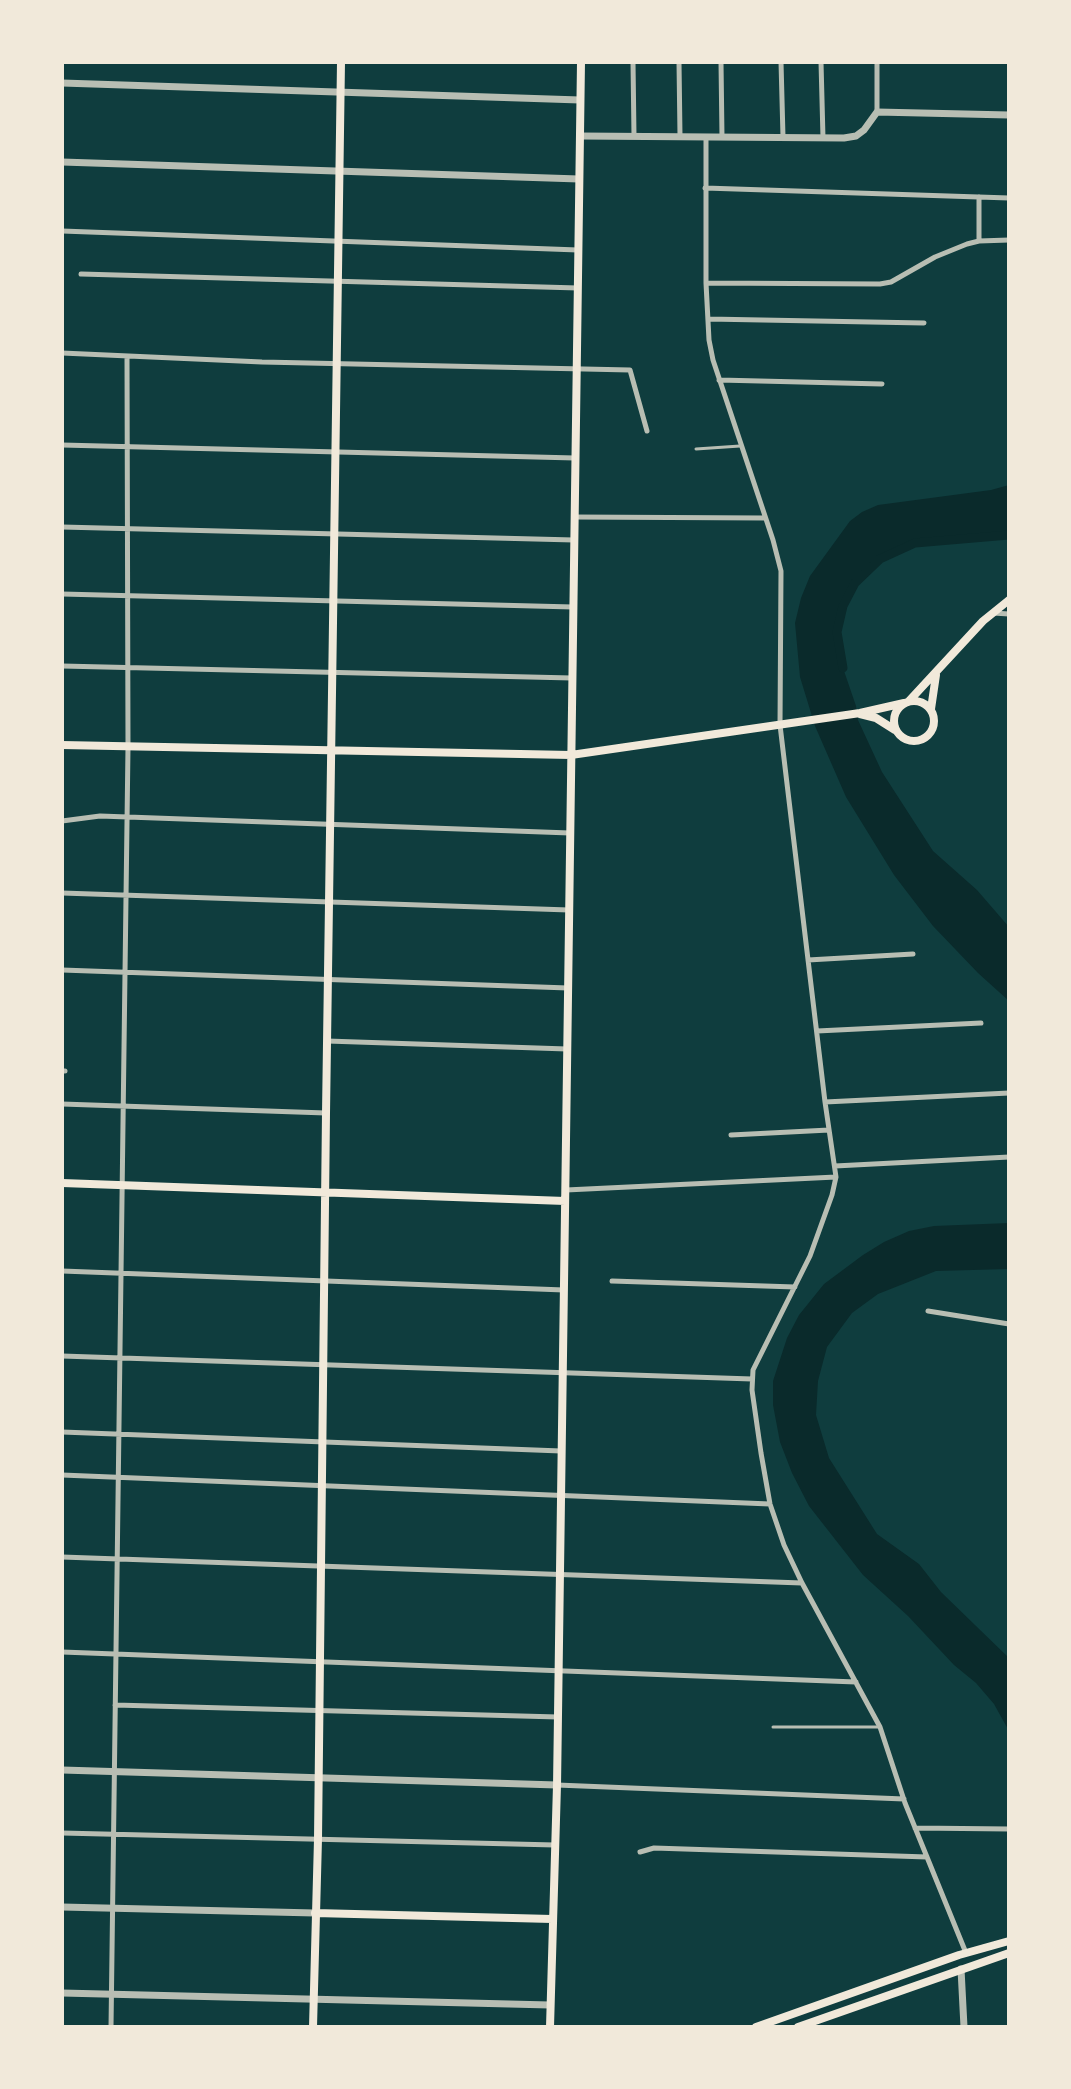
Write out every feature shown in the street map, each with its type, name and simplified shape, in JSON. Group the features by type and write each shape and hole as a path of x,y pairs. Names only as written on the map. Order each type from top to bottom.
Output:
{"main road":[{"path":"313,2027 341,62"},
{"path":"550,2027 559,1671 581,62"},
{"path":"896,731 895,712 992,613 1009,600"},
{"path":"858,714 876,718 907,740 927,737 935,721 931,709 936,673"},
{"path":"62,745 571,755 858,714 907,702 922,702 931,709"},
{"path":"62,1183 565,1201"},
{"path":"315,1913 552,1919"},
{"path":"756,2027 966,1953 1009,1941"},
{"path":"798,2027 1009,1953"}],"street":[{"path":"633,62 634,136"},
{"path":"679,62 680,136"},
{"path":"721,62 722,137"},
{"path":"781,62 783,137"},
{"path":"821,62 823,138"},
{"path":"580,136 856,136 877,112 877,62"},
{"path":"62,83 580,100"},
{"path":"877,112 1009,115"},
{"path":"706,137 706,283 713,360 781,571 780,725 836,1177 814,1246 757,1361 752,1379 761,1453 770,1504 780,1534 802,1583 880,1727 915,1828 966,1953"},
{"path":"62,162 579,179"},
{"path":"705,188 1009,198"},
{"path":"979,197 979,241"},
{"path":"62,231 578,250"},
{"path":"706,283 880,284 891,282 949,251 979,241 1009,240"},
{"path":"81,274 578,288"},
{"path":"708,319 924,323"},
{"path":"62,353 336,364 630,370 647,431"},
{"path":"111,2027 128,747 127,357"},
{"path":"719,380 882,384"},
{"path":"62,445 575,458"},
{"path":"574,517 765,518"},
{"path":"62,527 574,540"},
{"path":"62,594 573,607"},
{"path":"992,613 1009,614"},
{"path":"62,666 572,678"},
{"path":"62,821 85,817 127,817 570,833"},
{"path":"62,893 569,910"},
{"path":"808,960 913,954"},
{"path":"62,970 568,988"},
{"path":"817,1031 981,1023"},
{"path":"327,1041 567,1049"},
{"path":"825,1102 1009,1093"},
{"path":"62,1104 326,1113"},
{"path":"731,1135 829,1130"},
{"path":"835,1166 1009,1157"},
{"path":"565,1190 836,1177"},
{"path":"62,1271 564,1290"},
{"path":"612,1281 795,1287"},
{"path":"928,1311 1009,1324"},
{"path":"62,1356 752,1379"},
{"path":"62,1432 562,1451"},
{"path":"62,1475 770,1504"},
{"path":"62,1557 802,1583"},
{"path":"62,1652 857,1682"},
{"path":"115,1705 558,1717"},
{"path":"62,1770 904,1799"},
{"path":"915,1828 1009,1829"},
{"path":"62,1833 555,1845"},
{"path":"640,1852 654,1848 927,1857"},
{"path":"62,1907 315,1913"},
{"path":"961,1969 964,2027"},
{"path":"62,1993 550,2005"}],"lane":[{"path":"696,449 740,446"},
{"path":"773,1727 880,1727"}],"water":[{"path":"1009,485 1009,535 915,543 880,559 855,583 843,606 837,632 842,665 858,720 882,772 933,851 977,890 1009,927 1009,1001 933,926 894,875 846,797 815,726 800,677 795,623 810,576 850,521 862,512 878,505"},
{"path":"1009,1223 1009,1269 936,1271 878,1294 852,1313 827,1347 818,1381 816,1415 829,1458 877,1534 919,1564 941,1592 1009,1658 1009,1731 994,1704 976,1683 863,1575 809,1506 780,1442 773,1405 773,1381 787,1338 799,1315 824,1284 863,1255 909,1231 934,1226"}],"waterway":[{"path":"843,668 837,632 843,606 855,583 880,559 915,543 1009,535"}]}
